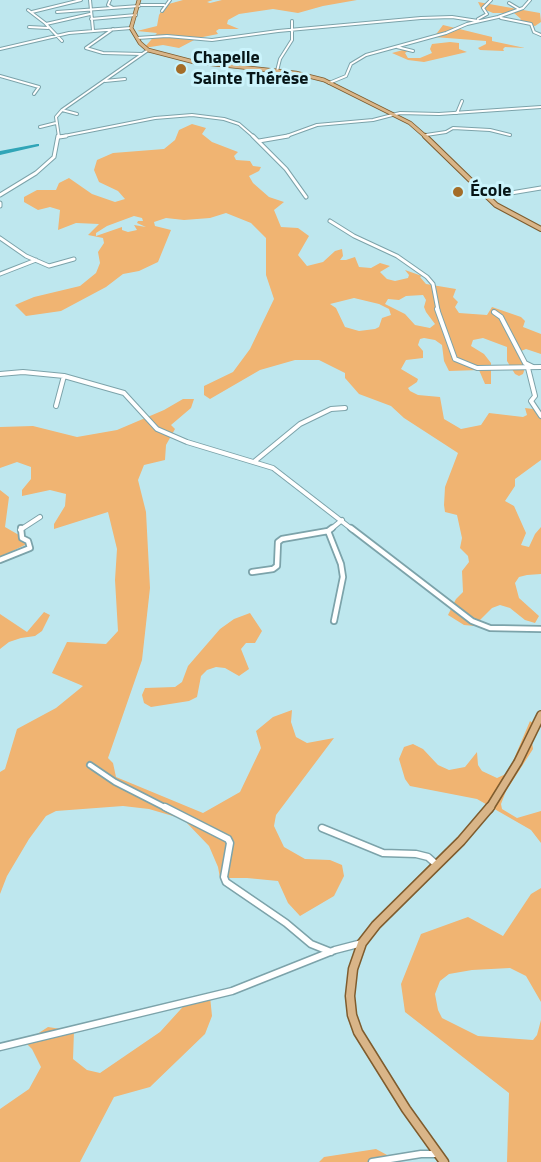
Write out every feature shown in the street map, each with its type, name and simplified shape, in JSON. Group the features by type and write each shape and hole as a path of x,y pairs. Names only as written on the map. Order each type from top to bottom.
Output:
{"main road":[{"path":"139,0 140,6 131,28 148,50 164,56 206,64 306,74 329,83 395,114 426,135 487,197 507,213 541,229"},
{"path":"444,1162 358,1032 352,1015 351,982 362,943 402,897 437,865 486,813 518,762 541,715"}],"street":[{"path":"32,12 81,0"},
{"path":"90,0 93,30"},
{"path":"111,0 108,5 113,8"},
{"path":"140,6 148,0"},
{"path":"162,11 164,5 170,0"},
{"path":"137,38 167,36 212,40 426,18 452,17 477,21 487,14 483,8 491,0"},
{"path":"329,83 346,76 351,64 361,57 446,33 477,21 498,17 525,6 530,0"},
{"path":"509,3 519,9"},
{"path":"57,12 164,5"},
{"path":"28,10 62,41"},
{"path":"46,24 90,14"},
{"path":"91,19 136,15"},
{"path":"498,17 531,24 534,32 541,35"},
{"path":"277,71 280,59 292,40 292,21"},
{"path":"29,27 48,28"},
{"path":"0,49 93,30 131,28"},
{"path":"113,29 86,48 103,53 143,54"},
{"path":"0,42 6,47 22,45"},
{"path":"397,47 413,51"},
{"path":"0,195 36,173 51,160 57,151 59,137 56,117 62,110 148,50"},
{"path":"0,76 39,87 34,94"},
{"path":"102,81 125,79"},
{"path":"457,113 462,101"},
{"path":"259,141 283,137 317,125 373,120 395,114 457,113 541,107"},
{"path":"62,110 77,114"},
{"path":"59,137 149,119 192,115 220,118 237,123 259,141 286,169 306,197"},
{"path":"40,127 56,123"},
{"path":"426,135 445,132 453,128 491,130 510,135"},
{"path":"487,197 541,188"},
{"path":"330,221 354,236 397,256 428,277 433,284 438,312 455,359 477,368 541,367"},
{"path":"0,238 36,260 52,266 74,259"},
{"path":"0,274 36,260"},
{"path":"494,312 501,317 511,340 525,363 531,368 535,396 531,401 541,416"},
{"path":"0,374 23,372 64,376 124,393 157,429 212,450 273,468 472,621 490,628 541,629"},
{"path":"56,406 64,376"},
{"path":"255,461 300,424 331,409 345,408"},
{"path":"0,560 30,548 28,541 22,538 20,529 40,517"},
{"path":"252,572 273,569 277,566 278,542 282,539 328,531 342,520"},
{"path":"328,531 341,564 343,577 334,621"},
{"path":"90,765 115,782 228,839 230,843 224,878 226,882 286,923 311,944 331,952"},
{"path":"322,828 383,853 416,854 428,857 437,865"},
{"path":"0,1047 232,991 331,952 362,943"},
{"path":"372,1162 421,1154 439,1154"}],"shaded area":[{"path":"183,0 213,0 207,2 210,3 222,0 357,0 298,13 273,9 239,14 228,20 227,24 239,29 219,29 216,31 218,34 198,38 179,48 163,45 144,48 157,33 137,31 157,26 159,15 165,5"},
{"path":"478,2 540,13 541,22 535,26 520,23 518,22 521,19 514,13 493,13 481,8"},
{"path":"443,25 492,37 492,41 525,48 505,47 504,51 480,50 478,48 486,44 486,41 434,37"},
{"path":"459,43 459,49 467,52 424,62 408,60 392,53 403,50 408,51 405,53 408,58 420,58 432,53 430,49 432,44"},
{"path":"192,124 206,128 202,134 212,142 238,152 234,156 236,160 250,161 253,166 261,167 259,171 249,176 253,183 269,197 284,202 274,210 281,227 298,228 309,236 298,255 307,266 323,262 335,251 342,249 343,256 340,260 355,257 359,267 371,268 380,263 390,266 380,272 387,279 395,281 408,278 409,275 405,270 422,276 420,277 426,284 456,289 453,297 458,302 455,307 459,313 487,315 492,307 521,317 525,321 523,327 541,334 541,354 526,349 521,351 524,371 519,376 515,374 507,361 507,347 483,338 473,340 471,346 484,354 491,363 491,384 485,384 479,370 449,371 444,361 442,345 435,340 424,338 420,339 418,345 423,351 423,358 406,360 401,369 418,379 408,388 410,391 418,395 440,397 444,419 461,429 481,425 489,413 523,417 527,415 525,408 541,410 541,460 515,479 515,486 505,501 514,506 526,533 521,545 529,547 541,527 541,574 519,577 515,583 519,598 539,616 535,623 525,620 510,608 500,605 492,608 474,626 464,625 448,615 456,599 463,592 462,571 469,562 468,556 460,548 462,538 457,515 445,512 444,505 445,487 458,453 404,418 391,406 359,394 345,378 345,373 319,360 295,360 260,370 210,399 204,395 204,386 233,372 250,349 274,299 266,275 266,238 251,223 226,213 210,218 184,220 166,218 154,222 155,226 171,230 158,262 139,271 123,274 106,287 61,311 26,316 15,305 34,297 80,286 96,273 100,263 98,252 104,243 103,238 88,235 99,224 76,223 58,230 60,210 50,207 38,210 24,202 24,197 37,190 56,190 59,183 69,178 92,194 115,202 125,199 118,191 99,182 94,170 97,160 113,153 164,149 175,140 179,130","holes":["134,216 142,218 143,221 137,223 146,227 134,225 137,230 128,232 122,230 122,227 96,236 96,233 107,226","423,295 426,300 424,307 426,312 435,324 430,328 415,325 405,314 385,304 388,299 399,300 406,296","354,298 379,304 389,309 391,315 382,318 379,327 359,331 345,327 336,308 330,304"]},
{"path":"183,399 194,399 191,408 171,425 175,429 166,445 165,460 144,465 138,480 146,512 150,588 142,660 108,758 113,763 116,777 203,813 240,792 261,748 256,731 273,717 292,710 291,722 296,737 307,743 334,738 276,815 274,826 284,847 305,859 330,860 342,865 344,876 334,896 300,916 288,903 278,881 220,878 209,846 183,819 149,809 123,806 56,811 46,816 7,876 0,894 0,772 5,769 17,729 56,708 83,686 52,673 67,642 106,644 118,631 115,580 117,549 108,512 54,529 54,524 65,506 66,494 50,490 22,496 22,490 31,479 31,467 17,462 0,468 0,427 33,426 77,437 117,430 164,410"},
{"path":"0,490 9,497 5,527 31,542 0,557"},
{"path":"44,612 50,615 42,631 35,636 9,642 0,649 0,614 27,632"},
{"path":"250,613 262,631 255,643 246,643 241,649 249,669 239,676 225,668 216,667 207,670 201,676 197,697 189,701 151,707 144,703 142,695 145,688 175,687 182,682 188,666 220,629 234,619"},
{"path":"530,721 534,724 531,735 533,749 506,791 501,804 502,809 517,818 541,811 541,843 531,830 477,799 410,786 405,779 399,759 404,747 413,744 423,749 438,765 449,770 465,767 477,752 478,765 482,771 497,778 508,773"},
{"path":"541,888 541,1002 526,976 510,968 449,974 440,981 435,994 442,1018 478,1036 533,1040 537,1035 541,1020 541,1162 507,1162 509,1093 405,1012 401,984 421,934 468,917 503,936 531,894"},
{"path":"210,996 212,1016 205,1034 150,1087 114,1097 80,1162 0,1162 0,1109 29,1089 41,1067 32,1049 25,1042 48,1027 74,1031 73,1059 87,1070 100,1073 160,1032 190,999"},
{"path":"376,1149 400,1162 319,1162 324,1157"}],"waterway":[{"path":"0,153 37,145"}],"place":[{"name":"Chapelle Sainte Thérèse","path":"181,69"},
{"name":"École","path":"458,192"}]}
